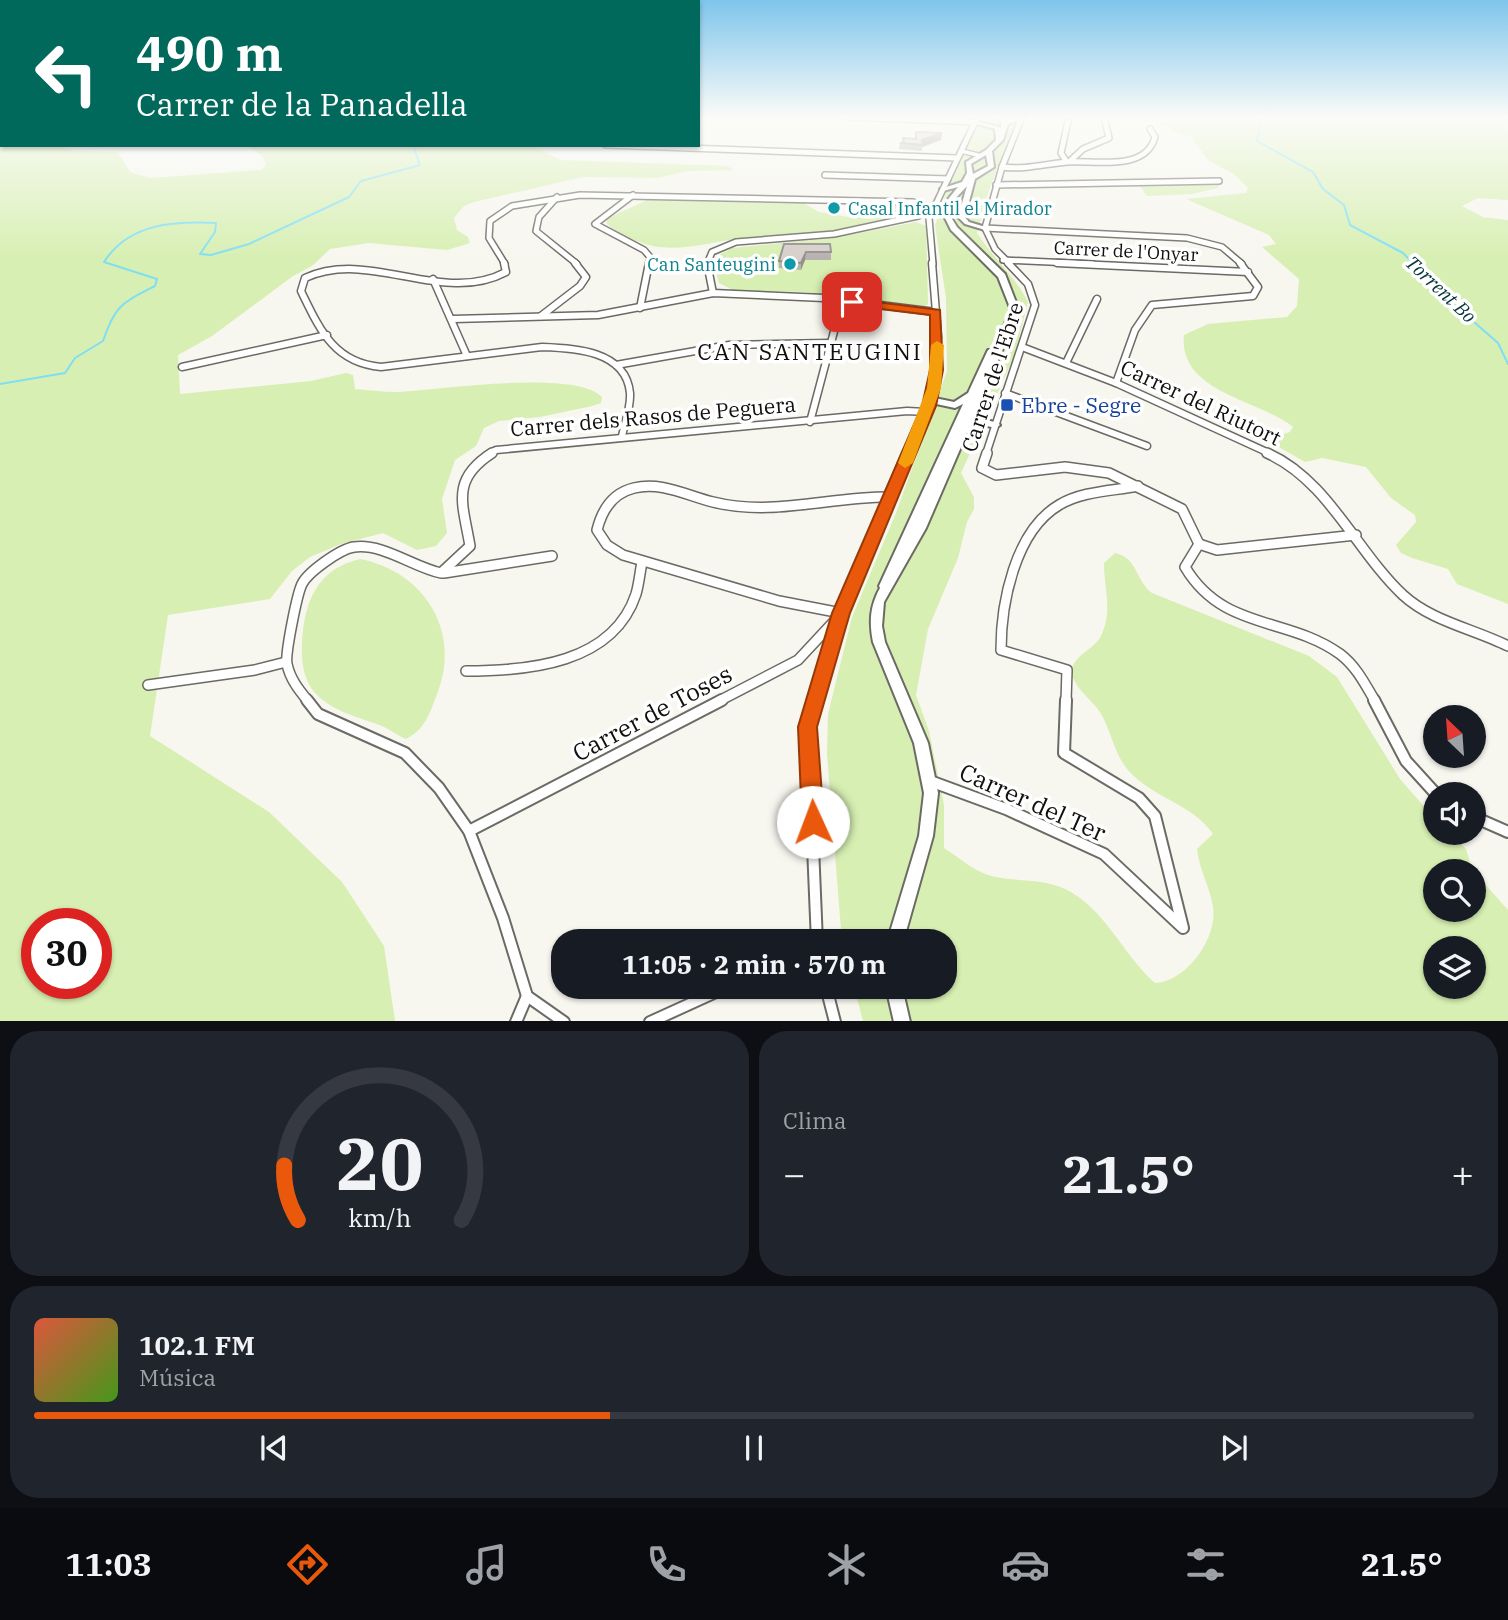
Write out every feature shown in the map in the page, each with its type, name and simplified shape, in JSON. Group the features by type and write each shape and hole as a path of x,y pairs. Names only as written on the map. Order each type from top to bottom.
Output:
{"main road":[{"path":"965,183 972,165"},
{"path":"977,165 982,170"},
{"path":"899,929 926,836 930,781 921,743 878,642 877,611 883,592 1015,310 1002,276 948,219 947,208 965,183 982,170 990,168 990,165"},
{"path":"973,176 961,218 967,223 985,228"},
{"path":"943,189 965,183"},
{"path":"977,417 977,382 1012,301"},
{"path":"977,382 977,391 968,410 977,417 996,421"},
{"path":"928,406 955,405 975,397"},
{"path":"928,406 950,414 958,432"},
{"path":"958,432 977,417"},
{"path":"897,999 902,1021"}],"street":[{"path":"816,929 807,727 841,613 928,406 937,370 929,218 954,165"},
{"path":"1045,165 1018,169 1002,167 985,228 1209,241 1235,254 1258,288 1253,296 1237,299 1179,299 1152,305 1135,330 1116,383"},
{"path":"825,175 948,179"},
{"path":"996,185 1017,187 1219,181"},
{"path":"622,436 629,391 615,365 587,351 551,348 381,367 361,365 337,351 301,291 305,278 327,270 346,270 456,283 497,280 506,272 506,266 488,240 490,221 512,206 557,197 633,195 886,202 934,208"},
{"path":"633,195 595,224 599,229 634,242 650,257 640,308"},
{"path":"541,316 580,286 586,277 579,264 545,241 536,231 539,217 557,197"},
{"path":"713,293 707,263 710,254 719,248 740,242 833,234 918,214 926,205 939,198"},
{"path":"886,202 905,206 929,218"},
{"name":"Carrer de l'Ebre","path":"985,228 991,246 1031,289 1035,297 1034,311 982,463 987,473 1080,467 1109,474 1138,486"},
{"name":"Carrer de l'Onyar","path":"1003,260 1248,272"},
{"path":"433,279 453,319 467,356"},
{"path":"453,319 578,316 640,308 713,293 836,300 936,313"},
{"path":"1066,363 1097,299"},
{"path":"810,422 836,324 836,300"},
{"path":"182,367 327,335"},
{"path":"615,365 729,345 831,343"},
{"name":"Carrer del Riutort","path":"1021,347 1116,383 1275,456 1293,468 1356,535 1404,595 1426,610 1484,632 1508,646"},
{"path":"1005,393 1146,446"},
{"name":"Carrer dels Rasos de Peguera","path":"441,573 470,546 461,500 465,478 473,463 496,450 622,436 810,422 907,411 928,406"},
{"path":"841,613 779,601 642,562 607,545 597,530 600,515 609,501 634,488 654,486 723,504 769,508 864,496 891,497"},
{"path":"1138,486 1182,509 1199,544 1217,550 1356,535"},
{"name":"Carrer del Ter","path":"930,781 1006,809 1104,855 1183,928 1155,816 1139,798 1064,754 1068,670 1001,650 999,628 1008,591 1030,538 1045,516 1059,505 1081,497 1138,486"},
{"path":"1199,544 1185,567 1191,583 1244,617 1318,640 1343,656 1363,683 1395,748 1423,785"},
{"path":"552,556 441,573 422,569 379,549 353,547 328,559 302,584 286,662 295,683 318,714 405,753 439,788 469,831 503,918 527,996 564,1021"},
{"path":"466,671 506,672 578,657 608,637 627,615 641,589 642,562"},
{"name":"Carrer de Toses","path":"469,831 798,660 841,613"},
{"path":"148,685 255,670 286,662"},
{"path":"1486,822 1508,832"},
{"path":"516,1021 527,996"},
{"path":"650,1021 700,999"},
{"path":"829,999 835,1021"}],"green space":[{"path":"0,165 126,165 130,172 150,178 261,170 266,165 689,165 727,166 734,170 687,171 658,178 583,177 474,202 464,206 454,218 457,230 468,237 470,243 447,250 368,243 330,249 312,266 293,276 212,336 178,355 180,394 311,381 346,373 353,375 355,389 398,392 473,385 536,383 564,384 587,389 602,397 601,403 592,406 540,417 499,421 484,428 476,446 455,460 442,499 447,533 436,546 417,550 383,533 341,544 310,557 292,571 270,599 168,615 150,736 269,812 342,882 384,946 395,1021 0,1021"},
{"path":"960,165 999,165 977,233 1028,302 1014,357 961,473 974,497 974,509 967,522 958,558 928,629 916,695 929,731 944,805 944,848 989,875 1048,883 1065,889 1092,908 1155,983 1178,975 1198,956 1205,944 1213,919 1213,907 1197,849 1213,834 1195,815 1149,788 1128,770 1119,757 1100,712 1073,678 1072,667 1075,662 1098,641 1105,627 1107,609 1104,563 1115,553 1132,564 1146,588 1152,593 1309,656 1337,677 1400,779 1423,805 1423,845 1462,845 1466,849 1469,859 1423,859 1423,922 1486,922 1486,885 1508,910 1508,1021 863,1021 857,999 957,999 957,929 841,929 827,754 828,714 852,617 896,513 947,371 946,298 935,225 945,196"},
{"path":"1216,165 1508,165 1508,200 1478,198 1462,206 1483,217 1508,220 1508,604 1457,584 1448,569 1401,553 1396,545 1416,522 1415,515 1391,498 1366,467 1322,458 1305,462 1272,443 1271,438 1290,432 1293,427 1224,393 1194,370 1186,354 1184,335 1208,324 1287,317 1297,306 1299,279 1262,247 1276,244 1269,235 1186,199 1246,193 1248,188 1235,175"},
{"path":"1219,184 1218,188 1192,194 1147,196 1140,186"},
{"path":"656,196 802,202 819,212 848,217 853,203 897,205 906,213 889,220 848,229 741,238 681,247 647,244 624,235 606,223 608,218"},
{"path":"916,222 926,226 928,304 925,306 804,292 733,290 719,283 715,268 719,255 732,248 833,238"},
{"path":"360,559 383,566 404,577 433,609 441,629 445,651 443,674 436,697 422,727 406,739 326,703 312,689 305,673 302,661 303,628 310,601 323,579 345,564"}],"building":[{"path":"784,244 830,244 831,252 806,252 801,263 779,261"}],"waterway":[{"path":"0,384 65,373 75,358 103,341 121,306 155,286 157,279 104,262 114,249 139,232 169,224 216,223 215,232 200,254 211,255 249,244 349,197 361,181 420,165"},
{"name":"Torrent Bo","path":"1300,165 1313,172 1323,189 1344,205 1350,225 1403,253 1450,301 1498,343 1508,364"}],"slow traffic":[{"path":"905,463 934,388 937,345"}],"place":[{"name":"Casal Infantil el Mirador","path":"834,208"},
{"name":"Can Santeugini","path":"790,264"},
{"name":"Ebre - Segre","path":"1007,405"}],"district":[{"name":"CAN SANTEUGINI","path":"810,351"}],"route":[{"path":"813,822 807,727 841,613 929,406 937,370 936,313 852,302"}]}
